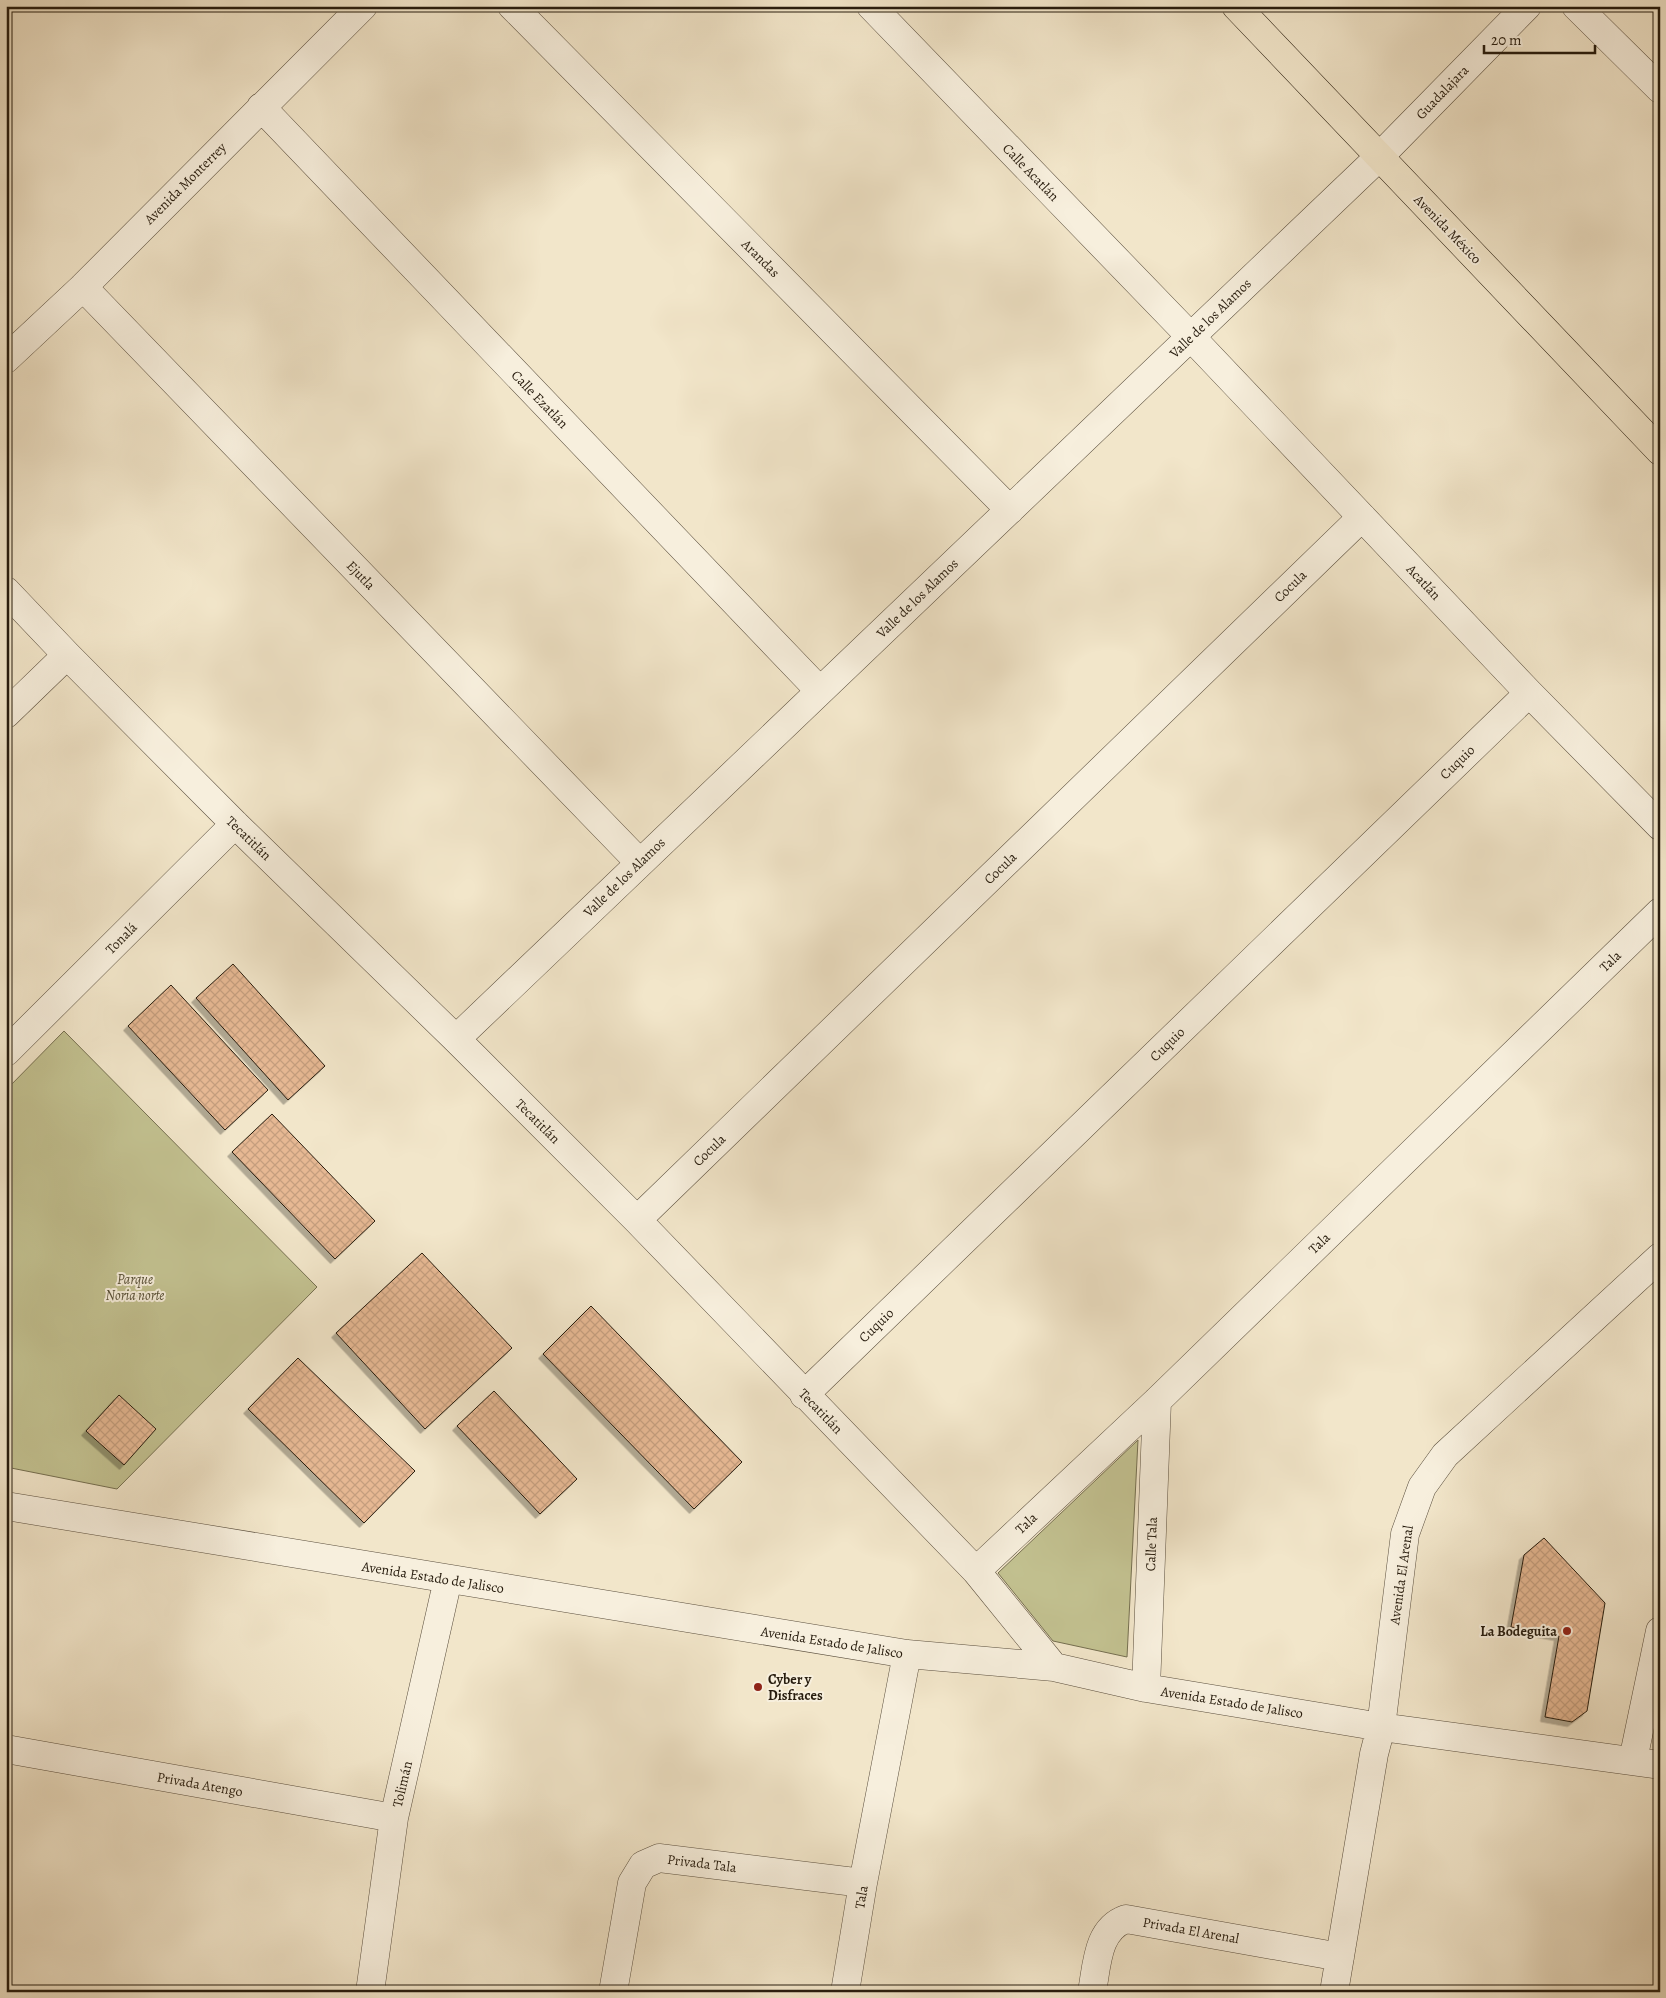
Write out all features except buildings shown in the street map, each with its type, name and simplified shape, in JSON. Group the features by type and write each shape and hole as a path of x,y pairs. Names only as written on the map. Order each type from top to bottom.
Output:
{"main road":[{"name":"Avenida México","path":"1236,6 1660,451"}],"street":[{"name":"Avenida Monterrey","path":"6,358 83,287 363,6"},
{"name":"Arandas","path":"512,6 1010,510"},
{"name":"Calle Acatlán","path":"871,6 1191,337"},
{"name":"Guadalajara","path":"1379,157 1527,6"},
{"path":"1576,6 1660,89"},
{"name":"Calle Ezatlán","path":"261,107 820,691"},
{"name":"Valle de los Alamos","path":"456,1039 1379,157"},
{"name":"Ejutla","path":"83,287 640,863"},
{"name":"Acatlán","path":"1191,337 1529,693 1660,826"},
{"name":"Cocula","path":"637,1220 1362,517"},
{"name":"Tecatitlán","path":"6,591 235,824 456,1039 637,1220 976,1571 1054,1667"},
{"path":"6,714 67,655"},
{"name":"Cuquio","path":"804,1395 1529,693"},
{"name":"Tonalá","path":"6,1052 235,824"},
{"name":"Tala","path":"976,1571 1157,1401 1660,912"},
{"name":"Avenida El Arenal","path":"1334,1992 1381,1727 1405,1534 1422,1487 1445,1455 1660,1257"},
{"name":"Calle Tala","path":"1146,1688 1157,1401"},
{"name":"Avenida Estado de Jalisco","path":"6,1506 907,1654 1054,1667 1146,1688 1381,1727 1660,1765"},
{"name":"Tolimán","path":"370,1992 394,1818 448,1579"},
{"path":"1633,1760 1660,1631"},
{"name":"Tala","path":"845,1992 863,1883 907,1654"},
{"name":"Privada Atengo","path":"6,1749 394,1818"},
{"name":"Privada Tala","path":"612,1992 632,1883 643,1865 650,1860 660,1858 863,1883"},
{"name":"Privada El Arenal","path":"1092,1992 1100,1946 1105,1935 1112,1926 1126,1919 1340,1957"}],"green space":[{"name":"Parque Noria norte","path":"64,1031 317,1287 117,1489 6,1467 6,1090"},
{"path":"1138,1440 1127,1657 1053,1641 998,1573"}],"place":[{"name":"La Bodeguita","path":"1567,1631"},
{"name":"Cyber y Disfraces","path":"758,1687"}]}
